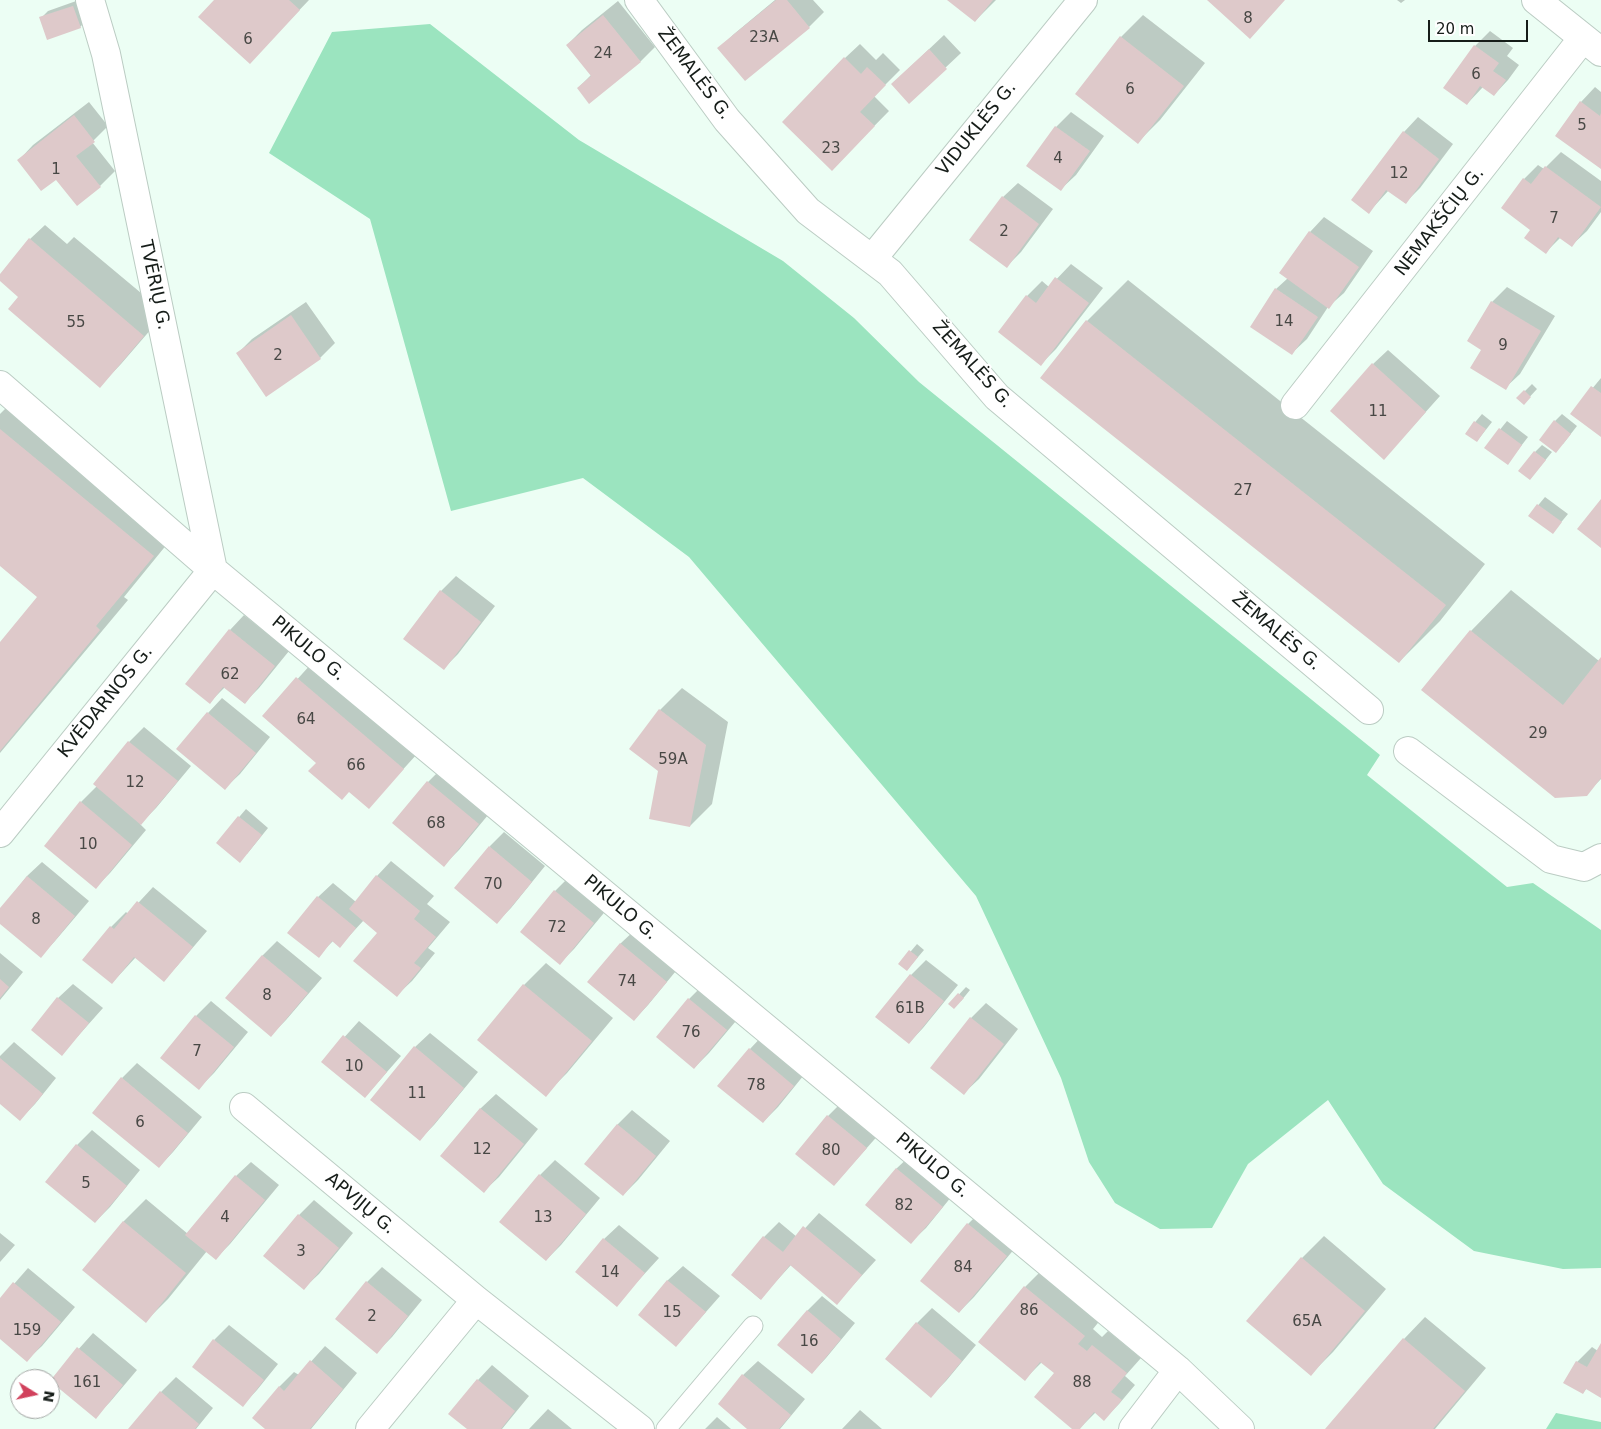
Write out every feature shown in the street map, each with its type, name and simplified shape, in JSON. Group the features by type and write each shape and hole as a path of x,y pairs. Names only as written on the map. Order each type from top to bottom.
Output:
{"street":[{"name":"TVĖRIŲ G.","path":"90,0 106,54 212,570"},
{"name":"ŽEMALĖS G.","path":"639,0 727,120 808,210 890,273 997,397 1369,710"},
{"name":"VIDUKLĖS G.","path":"872,259 1083,0"},
{"path":"1536,0 1592,45"},
{"name":"NEMAKŠČIŲ G.","path":"1295,405 1592,45"},
{"name":"PIKULO G.","path":"0,385 212,570 1178,1370 1240,1429"},
{"name":"KVĖDARNOS G.","path":"0,833 212,570"},
{"path":"1408,751 1551,859 1584,867 1601,858"},
{"name":"APVIJŲ G.","path":"244,1107 476,1300 640,1429"},
{"path":"370,1429 476,1300"},
{"path":"1133,1429 1178,1370"}],"lane":[{"path":"666,1429 753,1326"}],"green space":[{"path":"430,24 579,140 783,261 854,318 919,382 1380,755 1367,775 1507,887 1533,883 1601,930 1601,1268 1563,1269 1474,1251 1383,1184 1328,1100 1248,1164 1212,1228 1160,1229 1115,1203 1089,1162 1061,1078 976,896 689,557 583,478 451,511 370,219 269,153 332,32"},
{"path":"1556,1413 1601,1422 1601,1429 1546,1429"}],"building":[{"path":"214,0 289,0 300,10 250,64 198,17"},
{"path":"776,0 787,0 810,28 745,81 717,48"},
{"path":"947,0 993,0 975,22"},
{"path":"1207,0 1285,0 1250,39"},
{"path":"73,6 81,28 47,40 39,17"},
{"path":"603,15 641,62 589,104 577,88 591,76 566,45"},
{"path":"1120,36 1184,86 1138,144 1075,94"},
{"path":"1474,45 1499,63 1493,71 1506,80 1494,96 1480,86 1467,105 1443,88"},
{"path":"929,49 947,69 909,104 891,84"},
{"path":"844,57 861,74 867,67 886,85 860,112 875,126 832,171 782,122"},
{"path":"1580,101 1600,116 1601,113 1601,169 1555,136"},
{"path":"74,115 95,142 76,156 101,187 77,206 56,180 41,191 17,160"},
{"path":"1055,126 1090,151 1061,191 1026,166"},
{"path":"1403,131 1439,159 1406,204 1386,190 1369,214 1351,200"},
{"path":"1545,166 1601,207 1572,247 1558,237 1546,254 1524,238 1530,230 1501,208 1523,178 1531,184"},
{"path":"1002,196 1039,224 1007,268 969,240"},
{"path":"1309,231 1359,267 1329,309 1279,273"},
{"path":"29,238 144,336 100,388 8,309 18,297 0,281 0,274"},
{"path":"1055,277 1089,303 1041,366 998,332 1026,295 1036,303"},
{"path":"1275,288 1318,317 1292,355 1250,327"},
{"path":"1491,301 1541,331 1506,390 1470,368 1481,350 1467,341"},
{"path":"291,315 321,359 266,397 236,353"},
{"path":"1086,320 1446,605 1399,663 1040,378"},
{"path":"1372,363 1426,412 1384,460 1330,411"},
{"path":"1591,386 1601,393 1601,437 1570,414"},
{"path":"1524,390 1531,397 1524,405 1516,398"},
{"path":"1554,420 1571,434 1556,453 1539,440"},
{"path":"1474,421 1486,429 1477,442 1465,434"},
{"path":"1499,428 1522,445 1508,465 1484,448"},
{"path":"0,429 154,556 96,626 100,630 0,751 0,642 37,597 0,566"},
{"path":"1534,451 1546,460 1530,480 1518,471"},
{"path":"1601,499 1601,548 1577,529"},
{"path":"1537,504 1562,522 1553,534 1528,516"},
{"path":"440,590 481,622 444,670 403,639"},
{"path":"229,629 275,666 245,704 223,687 210,704 185,684"},
{"path":"1470,630 1563,705 1601,657 1601,778 1587,796 1555,798 1421,690"},
{"path":"296,677 404,769 369,809 349,792 342,800 308,771 316,763 262,716"},
{"path":"659,709 706,745 690,827 649,819 658,771 629,749"},
{"path":"207,712 256,753 225,790 176,749"},
{"path":"128,741 178,781 141,825 93,784"},
{"path":"427,781 479,824 444,867 392,823"},
{"path":"80,801 132,845 96,889 44,846"},
{"path":"238,816 262,835 240,863 216,843"},
{"path":"489,846 532,882 497,924 454,888"},
{"path":"376,875 420,911 414,919 436,937 414,963 421,968 397,997 353,961 377,933 349,909"},
{"path":"27,876 75,916 41,958 0,924 0,908"},
{"path":"554,890 594,923 560,965 520,932"},
{"path":"317,896 356,928 340,948 332,941 319,958 287,933"},
{"path":"137,901 193,947 164,982 134,957 112,984 82,960 110,926 114,929"},
{"path":"620,943 667,982 634,1021 587,982"},
{"path":"909,950 918,957 907,971 898,964"},
{"path":"262,955 308,993 271,1037 225,998"},
{"path":"910,974 944,1001 909,1044 875,1017"},
{"path":"0,979 9,987 0,998"},
{"path":"523,984 592,1041 546,1097 477,1040"},
{"path":"958,993 964,998 954,1009 948,1004"},
{"path":"57,997 89,1023 62,1056 31,1030"},
{"path":"688,998 727,1030 694,1069 656,1037"},
{"path":"195,1015 234,1047 199,1090 160,1058"},
{"path":"970,1017 1004,1044 964,1095 930,1068"},
{"path":"343,1035 387,1072 365,1098 321,1062"},
{"path":"414,1046 464,1088 420,1141 370,1100"},
{"path":"749,1048 794,1086 763,1123 717,1086"},
{"path":"0,1058 43,1094 20,1121 0,1104"},
{"path":"121,1077 188,1133 159,1168 92,1113"},
{"path":"480,1108 524,1144 484,1193 440,1156"},
{"path":"827,1115 867,1148 834,1186 795,1154"},
{"path":"617,1124 656,1156 623,1196 584,1164"},
{"path":"76,1144 127,1186 95,1223 45,1182"},
{"path":"896,1168 943,1207 911,1244 865,1205"},
{"path":"539,1174 586,1214 546,1261 499,1222"},
{"path":"235,1175 265,1200 216,1260 185,1235"},
{"path":"298,1214 339,1248 304,1290 263,1256"},
{"path":"123,1221 186,1273 146,1323 82,1270"},
{"path":"967,1223 1007,1256 959,1313 920,1281"},
{"path":"803,1226 862,1275 837,1305 790,1265 761,1300 731,1275 763,1236 783,1252"},
{"path":"603,1238 645,1273 617,1307 575,1272"},
{"path":"1301,1257 1365,1311 1311,1376 1246,1321"},
{"path":"667,1280 706,1312 676,1347 638,1315"},
{"path":"366,1281 408,1316 377,1354 335,1319"},
{"path":"13,1282 61,1322 27,1362 0,1339 0,1298"},
{"path":"1024,1286 1085,1336 1078,1344 1087,1351 1092,1345 1127,1373 1111,1392 1122,1400 1104,1421 1094,1412 1080,1429 1072,1429 1034,1397 1054,1373 1040,1362 1025,1381 978,1342"},
{"path":"807,1310 841,1339 812,1374 777,1345"},
{"path":"916,1322 962,1361 931,1398 885,1359"},
{"path":"1403,1338 1465,1391 1433,1429 1325,1429"},
{"path":"213,1339 264,1380 243,1407 192,1367"},
{"path":"1601,1343 1601,1398 1586,1389 1583,1394 1563,1383 1576,1361 1587,1367"},
{"path":"77,1347 123,1385 96,1419 60,1389 60,1369"},
{"path":"310,1360 343,1389 310,1429 265,1429 252,1418 279,1386 284,1391"},
{"path":"742,1374 791,1415 779,1429 747,1429 718,1404"},
{"path":"477,1379 515,1411 501,1429 467,1429 448,1414"},
{"path":"160,1391 199,1424 195,1429 128,1429"}]}
